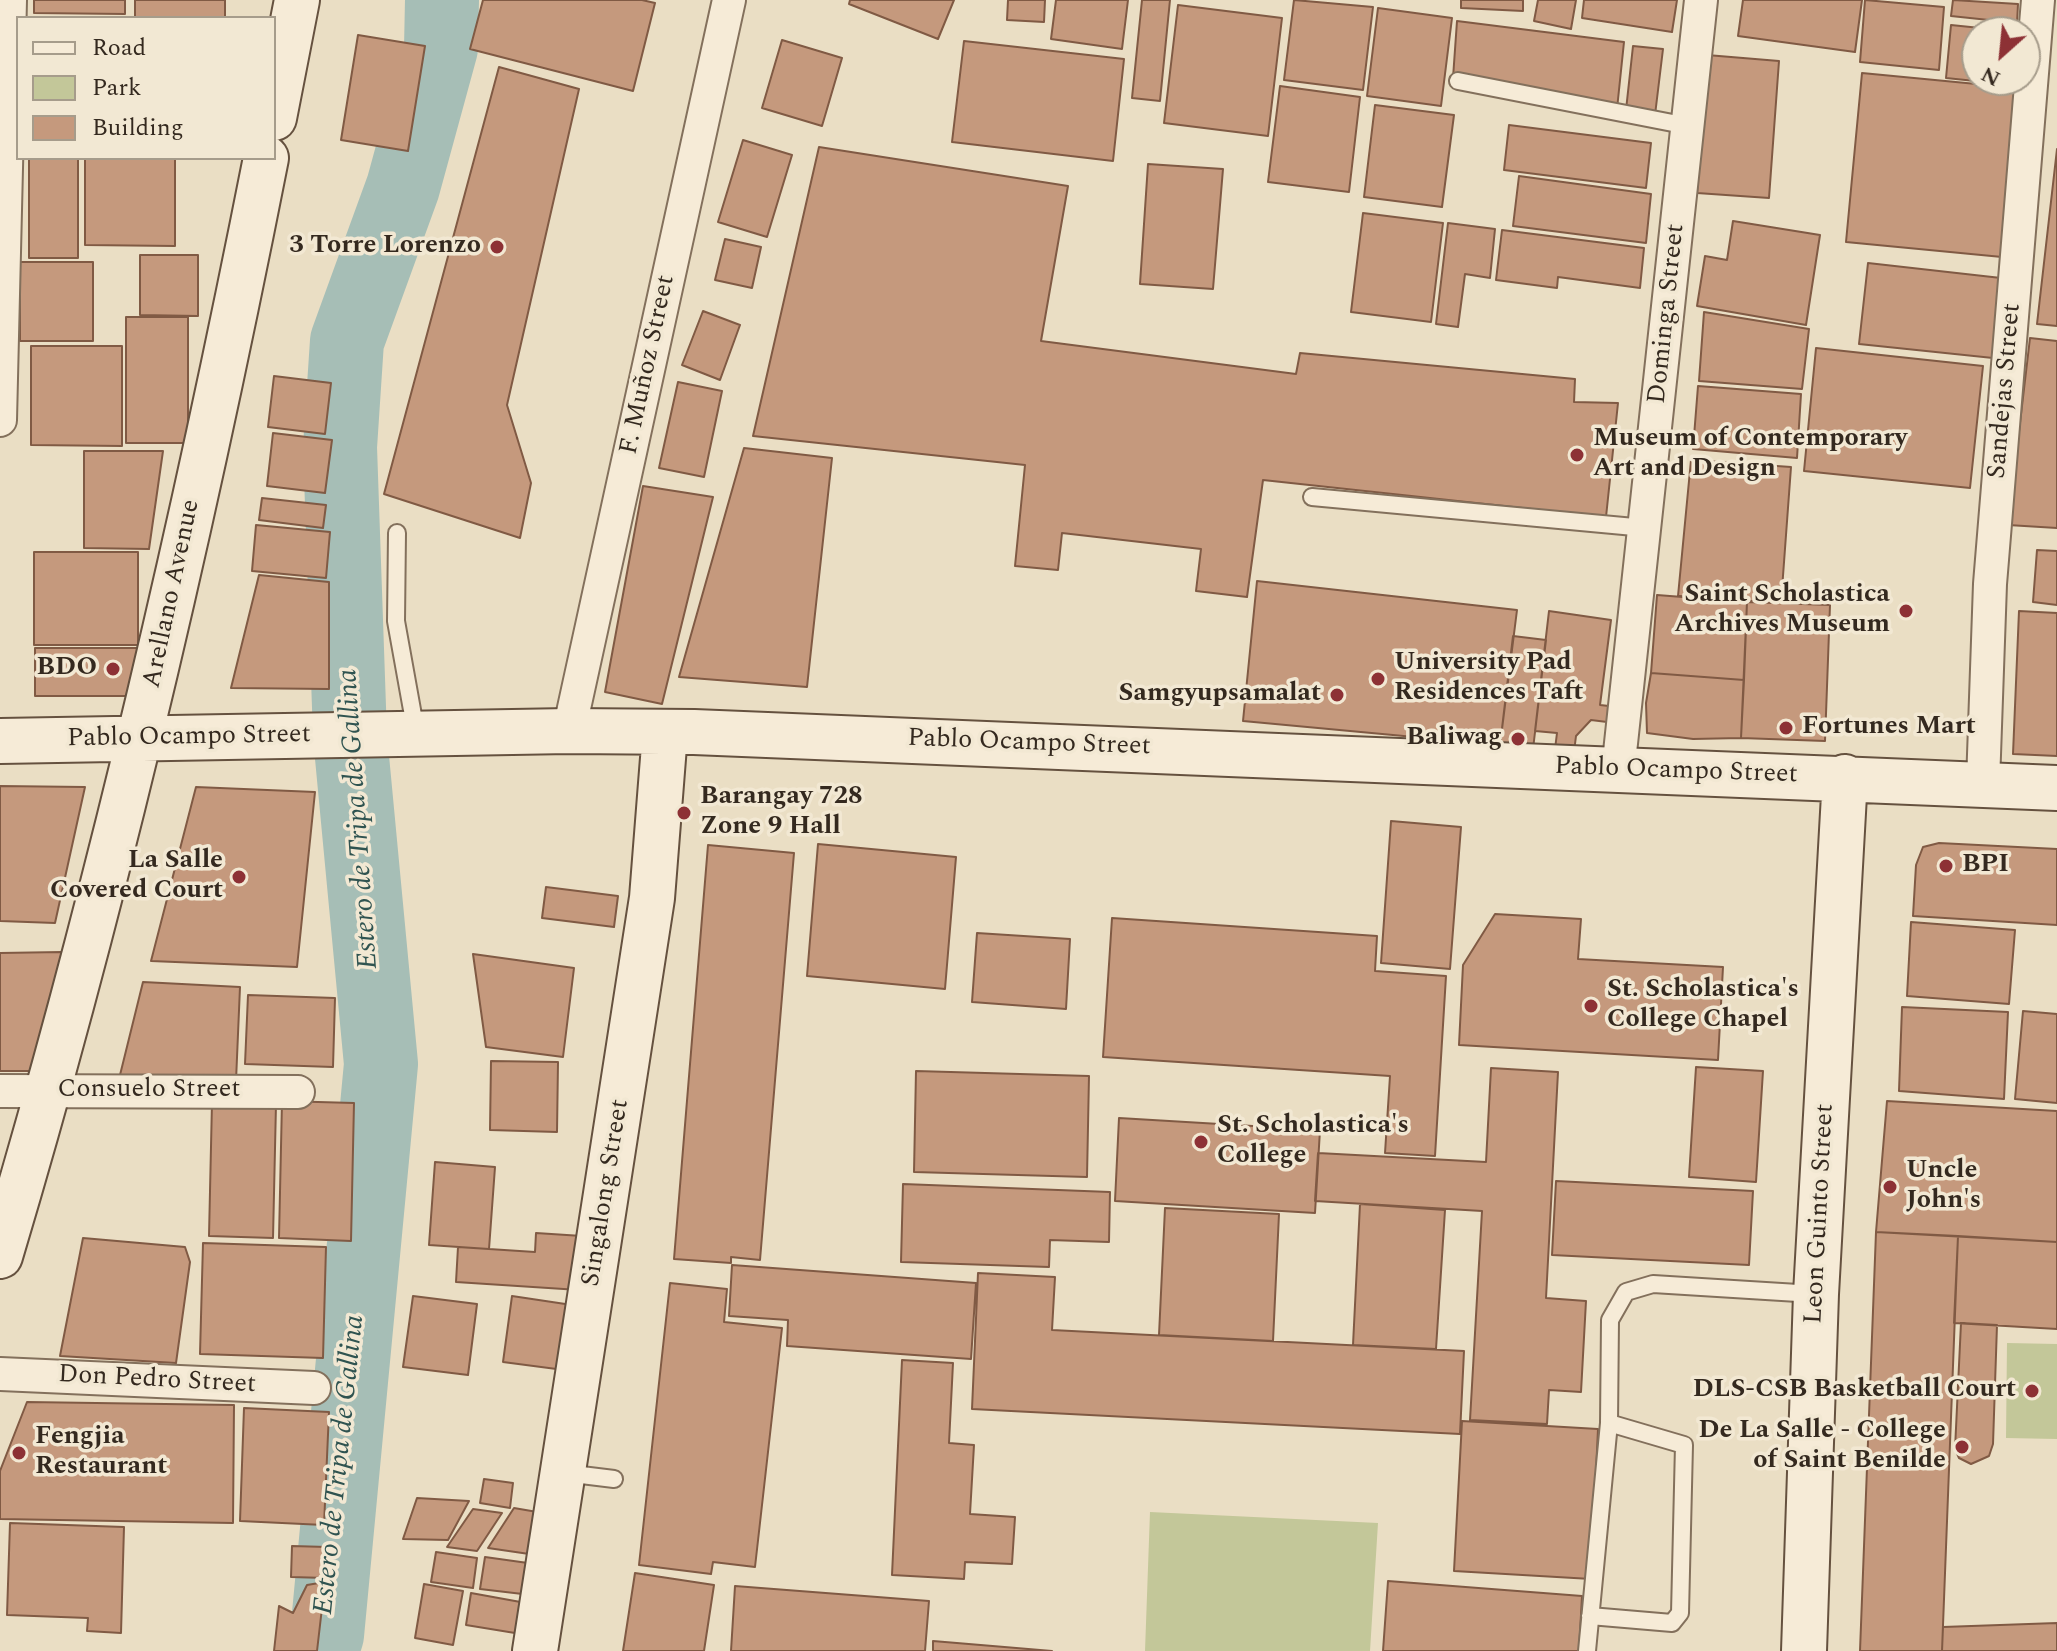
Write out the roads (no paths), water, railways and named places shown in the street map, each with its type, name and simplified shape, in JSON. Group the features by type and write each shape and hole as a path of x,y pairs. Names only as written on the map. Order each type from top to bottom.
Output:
{"main road":[{"path":"276,108 297,0"},
{"name":"Arellano Avenue","path":"0,1256 49,1090 142,739 266,160"},
{"name":"Pablo Ocampo Street","path":"0,741 569,731 665,733 1028,743 2057,788"},
{"name":"Singalong Street","path":"535,1651 652,898 665,733"},
{"name":"Leon Guinto Street","path":"1804,1651 1816,1294 1845,777"}],"street":[{"path":"0,420 10,0"},
{"name":"F. Muñoz Street","path":"569,731 729,0"},
{"name":"Dominga Street","path":"1618,771 1701,0"},
{"name":"Sandejas Street","path":"1983,783 1990,584 2038,0"},
{"name":"Consuelo Street","path":"0,1091 298,1092"},
{"name":"Don Pedro Street","path":"0,1374 314,1388"}],"lane":[{"path":"1458,81 1688,126"},
{"path":"1312,497 1645,528"},
{"path":"397,533 396,621 407,734"},
{"path":"1587,1651 1609,1423 1610,1320 1626,1292 1653,1284 1816,1294"},
{"path":"1590,1616 1672,1623 1680,1613 1684,1445 1609,1423"},
{"path":"564,1473 614,1479"}],"waterway":[{"name":"Estero de Tripa de Gallina","path":"322,1651 327,1635 381,1064 350,736 340,447 347,341 403,187 441,48 442,0"}],"place":[{"name":"3 Torre Lorenzo","path":"497,247"},
{"name":"Museum of Contemporary Art and Design","path":"1577,455"},
{"name":"Saint Scholastica Archives Museum","path":"1906,611"},
{"name":"BDO","path":"113,669"},
{"name":"University Pad Residences Taft","path":"1378,679"},
{"name":"Samgyupsamalat","path":"1337,695"},
{"name":"Fortunes Mart","path":"1786,728"},
{"name":"Baliwag","path":"1518,739"},
{"name":"Barangay 728 Zone 9 Hall","path":"684,813"},
{"name":"BPI","path":"1946,866"},
{"name":"La Salle Covered Court","path":"239,877"},
{"name":"St. Scholastica's College Chapel","path":"1591,1006"},
{"name":"St. Scholastica's College","path":"1201,1142"},
{"name":"Uncle John's","path":"1890,1187"},
{"name":"DLS-CSB Basketball Court","path":"2032,1391"},
{"name":"De La Salle - College of Saint Benilde","path":"1962,1447"},
{"name":"Fengjia Restaurant","path":"19,1453"}]}
